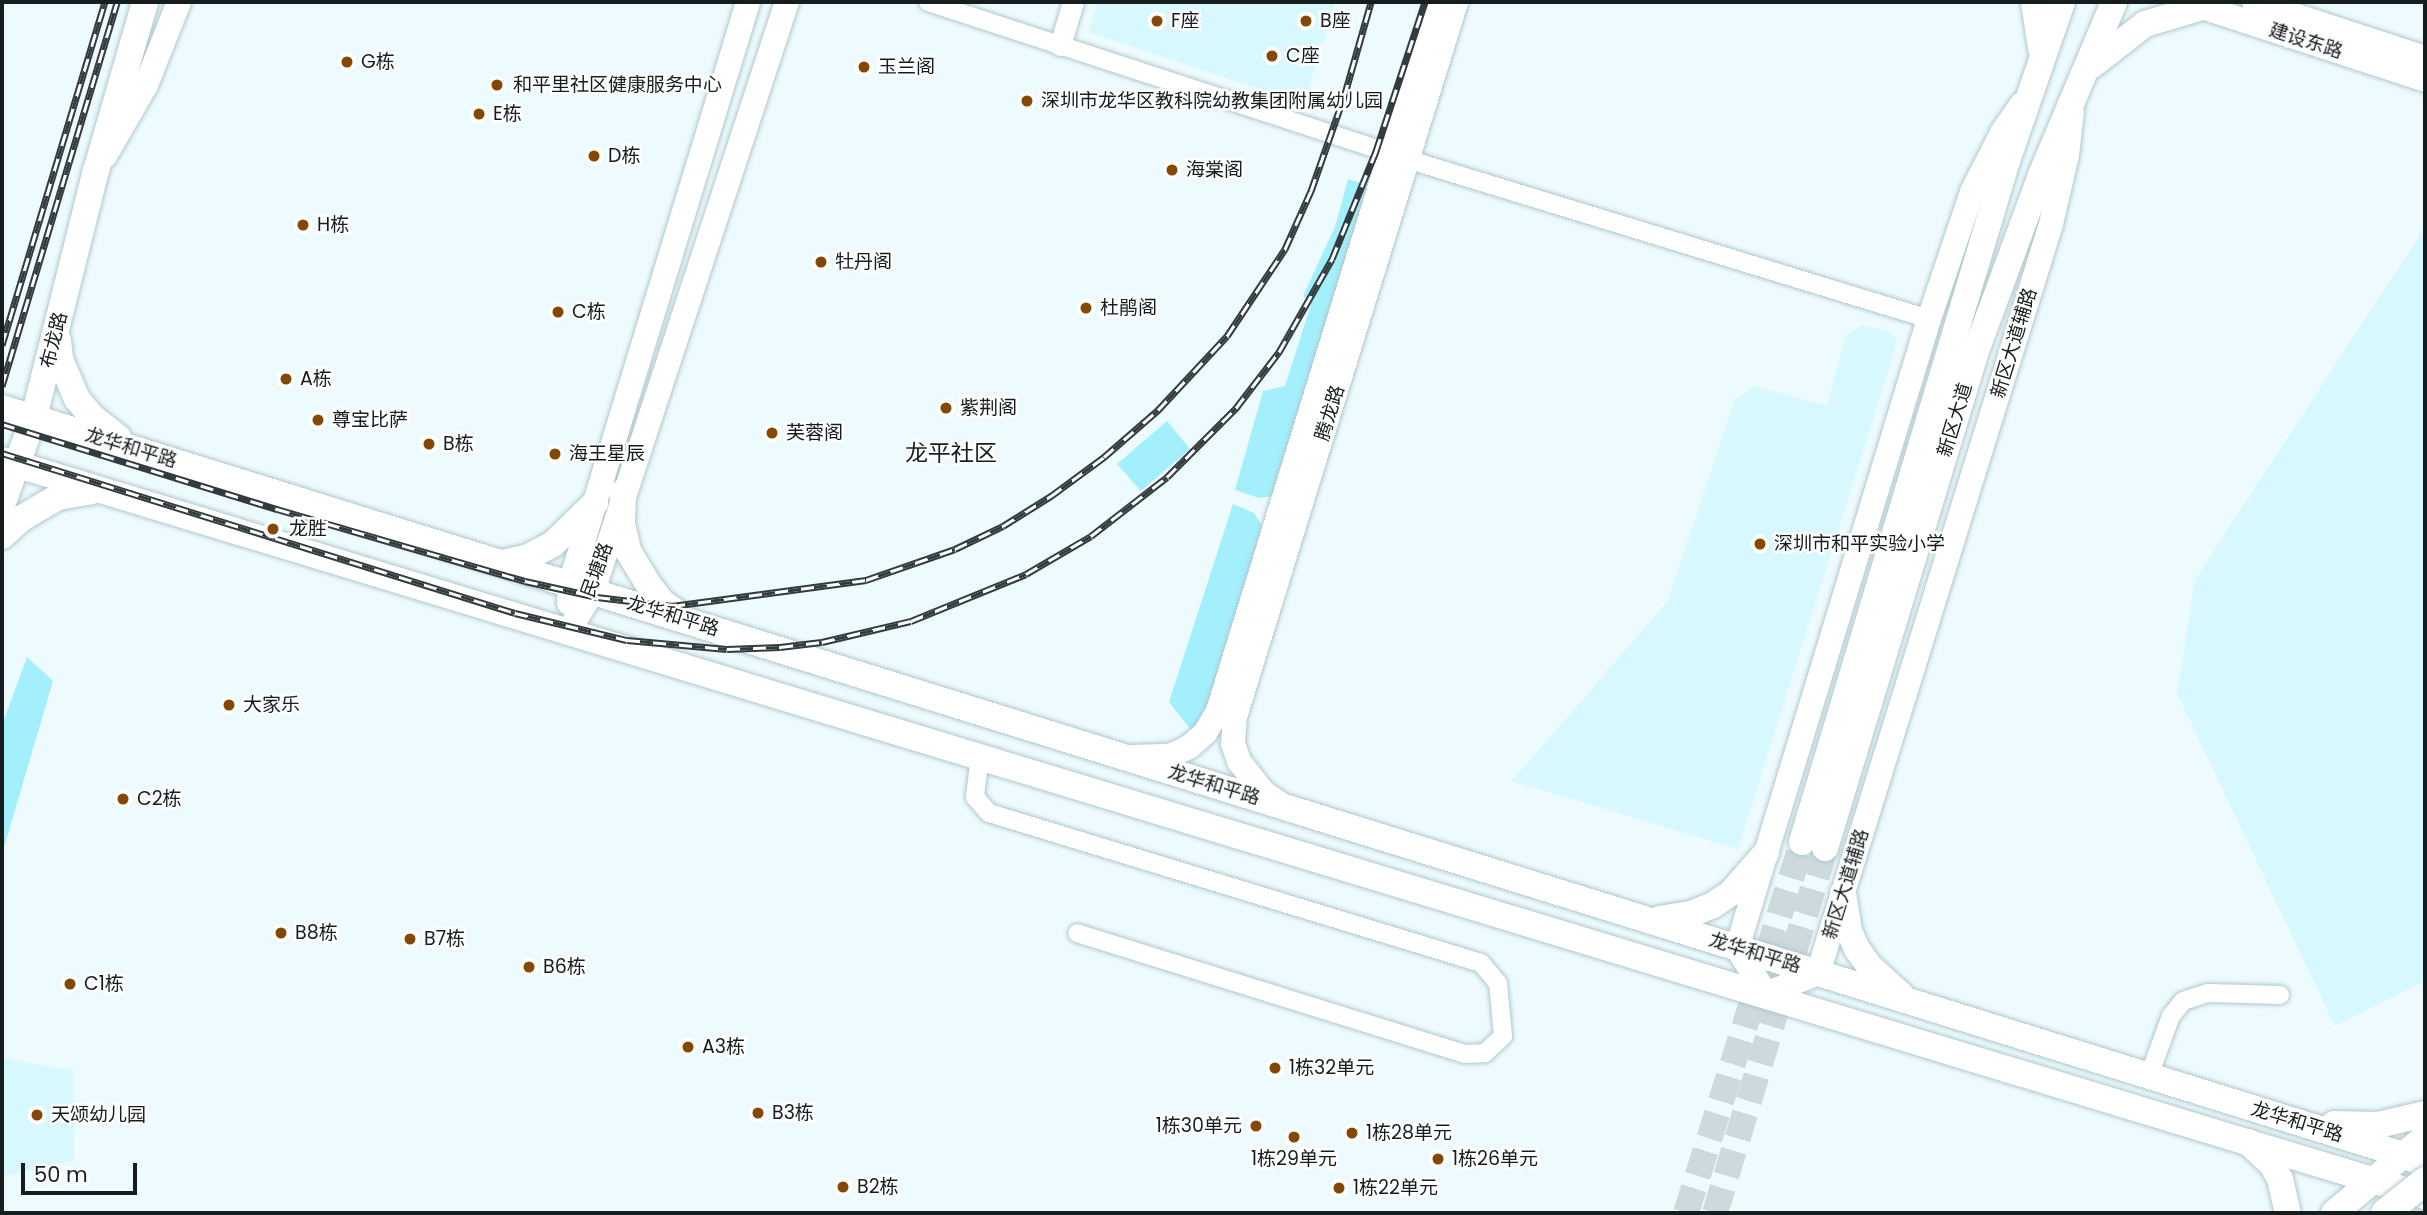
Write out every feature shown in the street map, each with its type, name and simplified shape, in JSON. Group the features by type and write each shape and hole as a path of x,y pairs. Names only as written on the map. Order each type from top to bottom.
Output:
{"highway":[{"path":"2385,1213 2425,1181"}],"main road":[{"name":"布龙路","path":"2,505 9,463 34,417 96,171 145,2"},
{"name":"布龙路","path":"96,171 146,85 179,2"},
{"name":"民塘路","path":"568,632 581,588 595,503 748,2"},
{"name":"民塘路","path":"581,588 623,492 786,2"},
{"name":"腾龙路","path":"1286,807 1264,792 1239,761 1233,744 1235,717 1400,157 1437,2"},
{"name":"腾龙路","path":"1122,756 1170,756 1189,747 1205,733 1217,711 1400,157 1456,2"},
{"path":"2034,2 2041,33 2039,64"},
{"name":"新区大道","path":"2062,2 2029,93 1813,845 1976,351 2041,175 2114,2"},
{"name":"建设东路","path":"2254,2 2425,58"},
{"path":"2085,73 2100,57 2145,24 2195,4"},
{"name":"建设东路","path":"2195,4 2425,80"},
{"path":"1818,973 1766,995 1737,948 1929,319 1972,192 1997,142 2029,93"},
{"name":"新区大道辅路","path":"1818,973 2051,224 2067,155 2074,101"},
{"path":"57,330 60,359 77,399 102,425 137,450"},
{"name":"龙华和平路","path":"2,408 2415,1160"},
{"name":"龙华和平路","path":"9,463 2377,1179 2425,1196"},
{"path":"2,536 22,518 58,497 79,491 103,491"},
{"path":"623,492 622,524 628,551 664,604 691,622"},
{"path":"502,563 526,558 553,544 595,503"},
{"path":"1642,918 1669,919 1713,905 1731,893 1766,853"},
{"path":"1843,893 1849,931 1857,949 1889,986 1911,1002"},
{"path":"2293,1121 2378,1125 2425,1114"},
{"path":"2334,1213 2377,1179 2415,1160 2425,1137"},
{"path":"2244,1139 2272,1164 2280,1179 2288,1213"}],"street":[{"path":"928,2 1400,157 1929,319"},
{"path":"1060,45 1073,2"},
{"path":"980,756 975,797 989,813 1481,963 1498,983 1503,1036 1485,1053 1465,1054 1077,933"},
{"path":"2148,1076 2171,1016 2183,1001 2208,993 2280,995"}],"shaded area":[{"path":"1098,2 1335,2 1304,104 1089,32"},
{"path":"1348,179 1373,187 1272,496 1259,498 1235,490 1263,391 1285,386 1311,304 1303,296 1335,227"},
{"path":"2425,227 2425,981 2335,1026 2177,693 2195,580"},
{"name":"深圳市和平实验小学","path":"1863,325 1892,333 1897,342 1738,849 1512,781 1668,601 1734,401 1754,386 1827,406 1846,335"},
{"path":"1167,421 1190,449 1141,491 1117,464"},
{"path":"1233,504 1254,513 1264,528 1208,713 1195,735 1169,702"},
{"path":"27,657 53,681 2,854 2,725"},
{"name":"天颂幼儿园","path":"2,1057 53,1068 73,1069 74,1160 2,1177"}],"tunnel":[{"path":"1686,1213 1802,842"},
{"path":"1715,1213 1825,848"}],"railway":[{"path":"2,345 105,2"},
{"path":"2,386 117,2"},
{"path":"2,424 277,509 525,581 597,597 672,606 866,580 955,549 1003,526 1051,496 1104,457 1158,410 1227,336 1285,249 1311,191 1344,97 1371,2"},
{"path":"2,453 515,613 627,640 727,649 780,647 822,642 911,621 1026,574 1091,536 1167,477 1236,408 1279,352 1332,259 1376,151 1425,2"}],"place":[{"name":"F座","path":"1157,21"},
{"name":"B座","path":"1306,21"},
{"name":"C座","path":"1272,56"},
{"name":"G栋","path":"347,62"},
{"name":"玉兰阁","path":"864,67"},
{"name":"和平里社区健康服务中心","path":"497,85"},
{"name":"深圳市龙华区教科院幼教集团附属幼儿园","path":"1027,101"},
{"name":"E栋","path":"479,114"},
{"name":"D栋","path":"594,156"},
{"name":"海棠阁","path":"1172,170"},
{"name":"H栋","path":"303,225"},
{"name":"牡丹阁","path":"821,262"},
{"name":"杜鹃阁","path":"1086,308"},
{"name":"C栋","path":"558,312"},
{"name":"A栋","path":"286,379"},
{"name":"紫荆阁","path":"946,408"},
{"name":"尊宝比萨","path":"318,420"},
{"name":"芙蓉阁","path":"772,433"},
{"name":"B栋","path":"429,444"},
{"name":"海王星辰","path":"555,454"},
{"name":"龙胜","path":"273,529"},
{"name":"深圳市和平实验小学","path":"1760,544"},
{"name":"大家乐","path":"229,705"},
{"name":"C2栋","path":"123,799"},
{"name":"B8栋","path":"281,933"},
{"name":"B7栋","path":"410,939"},
{"name":"B6栋","path":"529,967"},
{"name":"C1栋","path":"70,984"},
{"name":"A3栋","path":"688,1047"},
{"name":"1栋32单元","path":"1275,1068"},
{"name":"B3栋","path":"758,1113"},
{"name":"天颂幼儿园","path":"37,1115"},
{"name":"1栋30单元","path":"1256,1126"},
{"name":"1栋28单元","path":"1352,1133"},
{"name":"1栋29单元","path":"1294,1137"},
{"name":"1栋26单元","path":"1438,1159"},
{"name":"B2栋","path":"843,1187"},
{"name":"1栋22单元","path":"1339,1188"}],"district":[{"name":"龙平社区","path":"951,453"}]}
